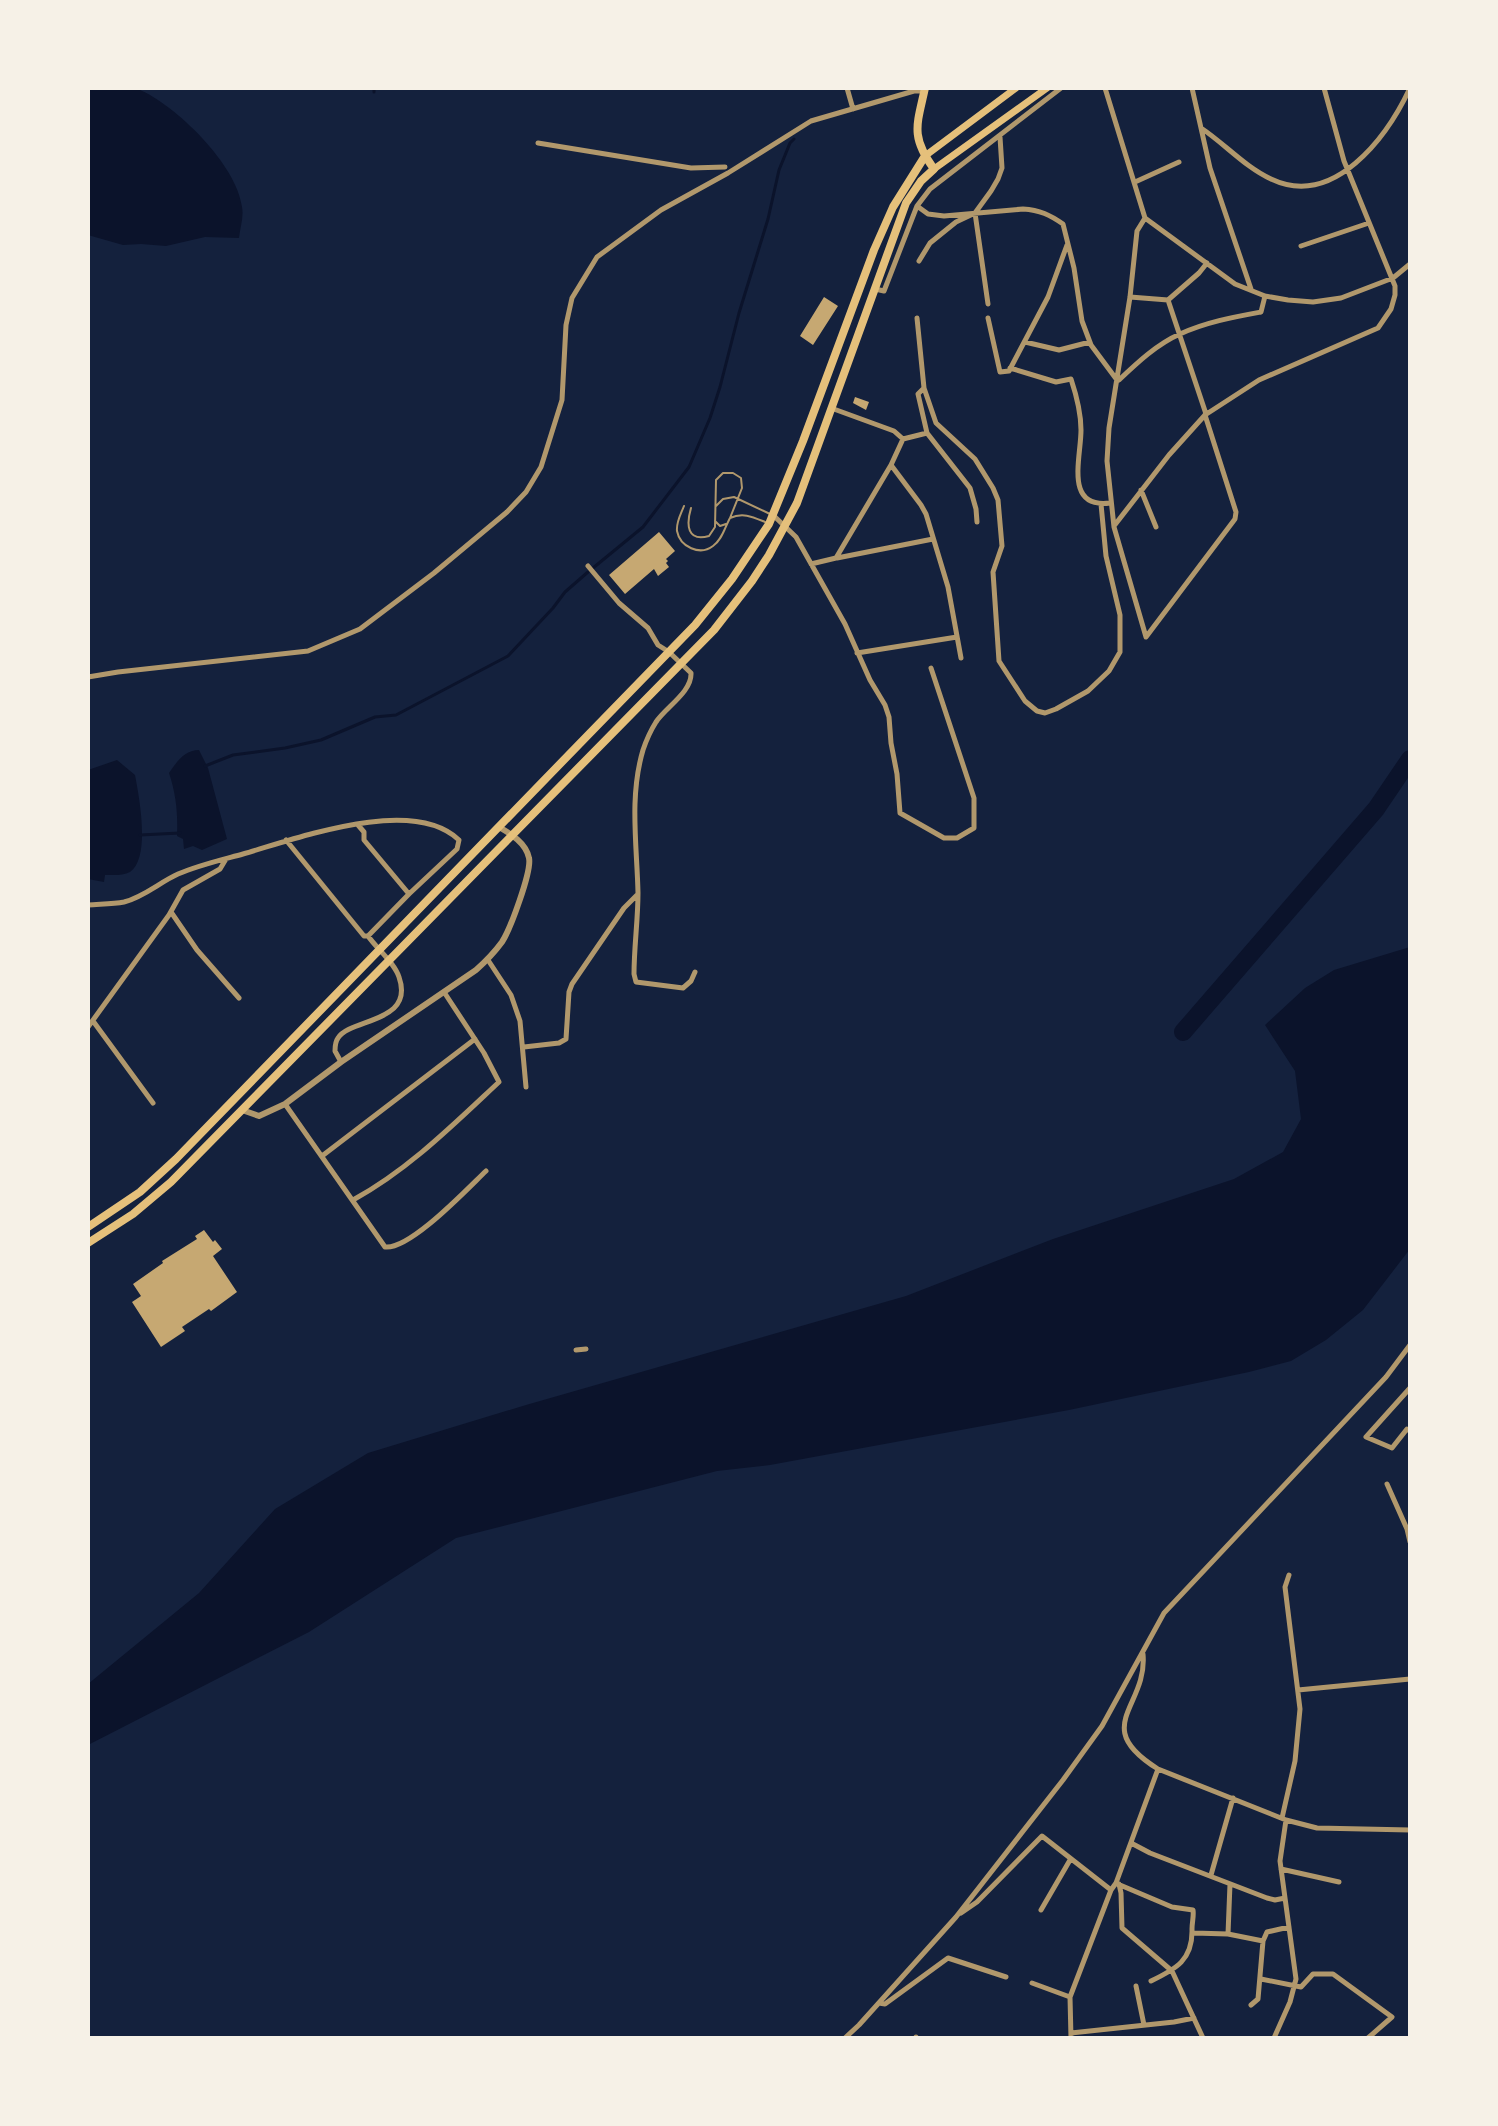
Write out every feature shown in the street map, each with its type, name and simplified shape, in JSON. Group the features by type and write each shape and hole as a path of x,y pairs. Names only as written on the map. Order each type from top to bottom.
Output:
{"main road":[{"path":"88,1227 117,1209 162,1173 713,604 769,524 893,207 925,156 1016,88"},
{"path":"88,1243 133,1214 171,1182 714,630 752,581 797,503 906,203 921,181 934,169 1047,88"},
{"path":"925,89 916,129 920,148 934,169"}],"street":[{"path":"847,88 853,109"},
{"path":"874,289 884,291 917,206 930,189 1061,88"},
{"path":"1105,88 1145,218 1235,284 1265,296 1313,302 1341,298 1393,278 1410,264"},
{"path":"1192,88 1210,168 1251,289"},
{"path":"1114,527 1205,414 1259,380 1378,328 1386,318 1394,300 1393,278 1347,170 1324,88"},
{"path":"1201,128 1272,180 1297,186 1316,184 1347,170 1382,136 1410,88"},
{"path":"88,677 308,651 360,629 434,573 507,512 526,492 541,467 561,407 566,325 572,298 597,257 661,210 811,121 925,89"},
{"path":"919,261 930,243 941,233 975,213 998,179 1002,168 1000,136"},
{"path":"538,143 691,168 725,167"},
{"path":"1135,182 1179,162"},
{"path":"917,206 935,215 1023,209 1047,213 1063,224 1082,321 1090,342 1118,381"},
{"path":"975,213 988,304"},
{"path":"1145,218 1137,231 1107,461 1114,527 1146,637 1235,519 1236,512 1168,300"},
{"path":"1301,246 1369,223"},
{"path":"988,318 1000,372 1009,371 1048,297 1068,244"},
{"path":"1130,297 1168,300 1207,263"},
{"path":"1118,381 1143,358 1180,334 1209,323 1261,312 1265,296"},
{"path":"917,318 924,388 936,423 975,459 996,494 1002,546 993,572 1000,666 1025,701 1041,713 1056,709 1088,691 1109,671 1120,652 1120,615 1106,556 1101,504"},
{"path":"1025,342 1059,350 1090,342"},
{"path":"1010,368 1056,382 1071,379 1081,426 1079,487 1086,500 1094,504 1110,503"},
{"path":"924,388 918,394 918,400 927,433 970,488 977,522"},
{"path":"830,408 894,431 903,439"},
{"path":"903,439 927,433"},
{"path":"836,558 903,439"},
{"path":"891,465 921,505 934,539 948,587 961,658"},
{"path":"1141,490 1156,527"},
{"path":"773,515 796,537 845,624 889,717 900,813 944,838 957,838 974,828 974,798 931,668"},
{"path":"769,524 784,528"},
{"path":"811,564 934,539"},
{"path":"588,566 619,603 648,628 658,645 691,673 691,681 654,725 643,750 637,778 634,825 638,895 634,967 636,982 683,988 695,972"},
{"path":"857,653 957,637"},
{"path":"88,905 126,902 177,875 227,858 286,840 358,824 419,822 451,832 459,840 457,849 409,894 369,938"},
{"path":"358,824 364,832 364,840 409,894"},
{"path":"242,1110 259,1116 285,1104 488,960 504,940 531,862 526,850 513,835 499,827"},
{"path":"286,840 400,979 399,1001 392,1009 341,1034 335,1051 341,1062"},
{"path":"88,1027 171,912 183,890 220,869 227,858"},
{"path":"524,1047 559,1043 566,1039 572,984 624,908 638,895"},
{"path":"171,912 197,950 239,998"},
{"path":"488,960 511,995 520,1021 526,1087"},
{"path":"353,1200 395,1175 499,1082 444,992"},
{"path":"93,1021 153,1103"},
{"path":"322,1156 475,1039"},
{"path":"285,1104 385,1247 391,1248 406,1241 434,1220 486,1171"},
{"path":"845,2038 956,1917 1057,1787 1102,1726 1164,1613 1386,1377 1410,1345"},
{"path":"576,1350 586,1349"},
{"path":"1410,1388 1366,1437 1392,1448 1407,1429 1410,1431"},
{"path":"1387,1484 1410,1542"},
{"path":"1274,2038 1290,2002 1296,1979 1280,1861 1299,1735 1300,1709 1285,1587 1289,1575"},
{"path":"1143,1653 1141,1674 1125,1716 1126,1741 1158,1769 1284,1819 1317,1828 1410,1830"},
{"path":"1298,1690 1410,1679"},
{"path":"1158,1769 1118,1884 1111,1890 1070,1997 1071,2035 1194,2018"},
{"path":"1211,1875 1233,1798"},
{"path":"956,1917 977,1902 1042,1836 1111,1890"},
{"path":"1131,1843 1267,1898 1285,1898"},
{"path":"1041,1910 1070,1860"},
{"path":"1281,1869 1339,1882"},
{"path":"1118,1884 1172,1907 1193,1910 1194,1933 1186,1959 1172,1971 1151,1981"},
{"path":"1118,1884 1122,1928 1172,1971 1203,2038"},
{"path":"1228,1934 1230,1884"},
{"path":"1251,2005 1258,1999 1263,1941 1267,1932 1289,1927"},
{"path":"1194,1933 1228,1934 1263,1941"},
{"path":"879,2003 885,2004 948,1958 1006,1977"},
{"path":"1261,1979 1301,1987 1313,1974 1333,1974 1392,2017 1368,2038"},
{"path":"1032,1983 1070,1997"},
{"path":"1136,1986 1144,2025"}],"lane":[{"path":"684,506 677,529 682,541 691,548 710,548 720,539 730,518 742,488 741,478 733,473 719,476 715,486 715,521 709,536 694,536 687,524 691,508"},
{"path":"715,511 720,500 731,497 773,515"},
{"path":"730,518 746,515 769,524"},
{"path":"715,521 720,526 727,524"}],"water":[{"path":"88,88 138,89 170,108 186,122 217,155 238,191 242,211 239,238 205,237 166,246 123,245 88,235"},
{"path":"199,750 208,768 227,839 202,850 193,846 184,849 183,839 177,836 176,804 169,773 185,755"},
{"path":"117,760 135,775 142,841 136,865 130,872 105,875 104,882 88,879 88,770"},
{"path":"1410,947 1410,1249 1363,1310 1326,1340 1291,1361 1249,1372 1069,1410 770,1465 717,1471 456,1538 309,1632 88,1745 88,1684 199,1593 275,1509 368,1453 906,1296 1053,1239 1234,1179 1283,1152 1301,1119 1295,1071 1265,1025 1305,988 1334,970"}],"building":[{"path":"824,297 838,306 813,345 800,336"},
{"path":"855,397 869,402 866,410 853,403"},
{"path":"659,532 675,551 666,559 669,567 658,576 654,569 625,594 609,575"},
{"path":"204,1230 222,1249 213,1256 237,1292 182,1327 185,1331 161,1347 132,1302 141,1296 133,1284 197,1239 195,1236"}],"waterway":[{"path":"593,568 643,527 689,467 720,387 779,170 794,139"},
{"path":"205,766 233,755 321,740 375,717 396,715 508,656 565,592 588,572"},
{"path":"1183,1032 1376,809 1410,759"},
{"path":"140,835 180,833"}]}
